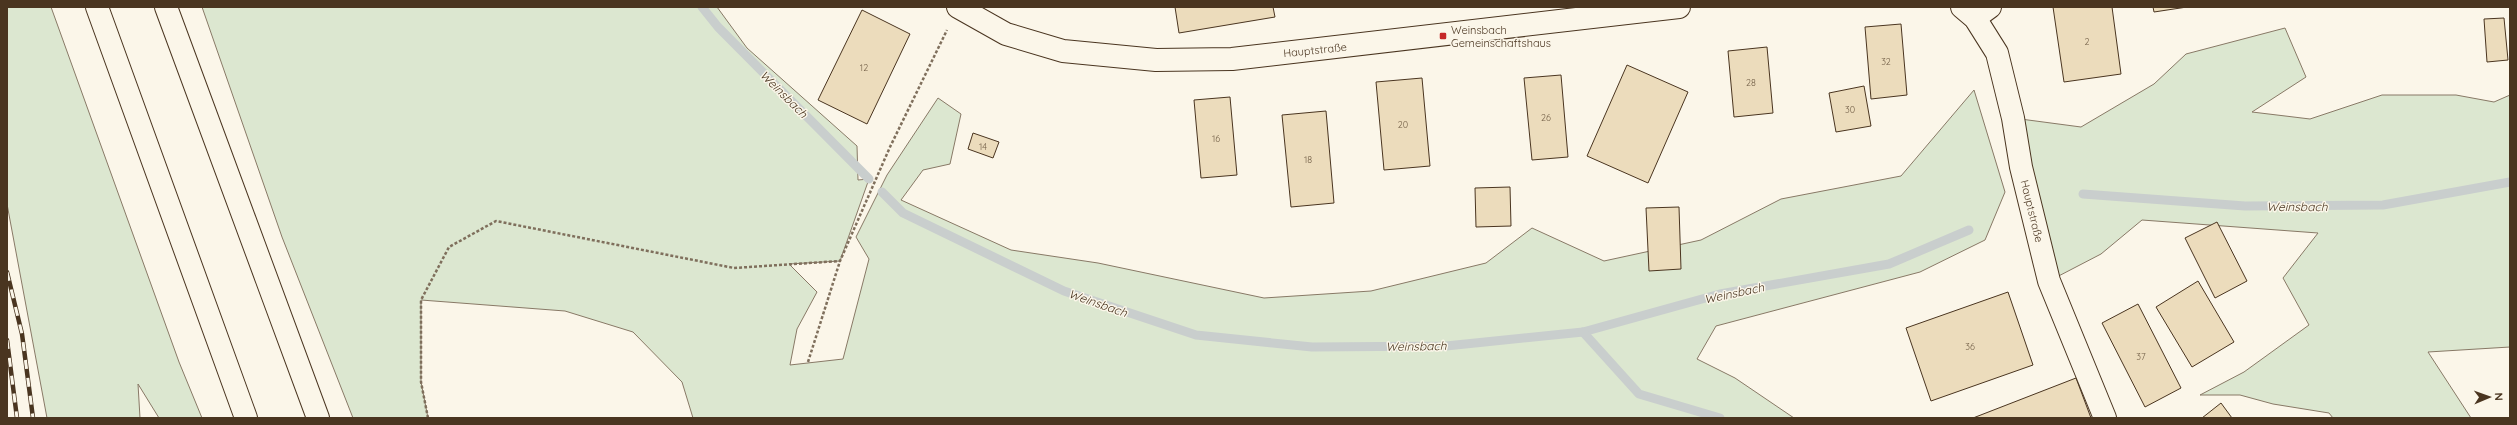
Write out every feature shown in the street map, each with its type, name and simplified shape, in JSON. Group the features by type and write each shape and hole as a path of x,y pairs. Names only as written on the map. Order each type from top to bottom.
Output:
{"main road":[{"path":"97,7 246,418"},
{"path":"166,7 318,418"},
{"name":"Hauptstraße","path":"958,7 1006,34 1063,51 1156,60 1232,60 1680,7"},
{"name":"Hauptstraße","path":"1976,11 1997,53 2013,118 2021,167 2049,281 2105,418"}],"path":[{"path":"808,362 840,261 890,147 958,7"},
{"path":"428,418 422,382 420,300 449,247 496,221 734,268 840,261"}],"green space":[{"path":"7,7 51,7 179,362 202,418 159,418 138,384 140,418 47,418 7,204"},
{"path":"202,7 717,7 747,48 857,146 858,180 869,179 840,261 789,264 817,292 797,329 790,365 843,359 869,259 856,237 887,175 938,98 961,114 950,164 923,170 901,200 1011,250 1098,263 1264,298 1371,291 1486,263 1532,228 1604,261 1701,240 1781,199 1901,176 1974,90 2005,192 1985,240 1920,272 1716,326 1697,359 1735,378 1794,418 693,418 682,382 633,332 565,311 421,300 421,382 428,418 353,418 282,237"},
{"path":"2285,28 2306,77 2252,112 2310,119 2382,95 2456,95 2494,102 2510,95 2510,347 2428,352 2471,418 2333,418 2329,413 2273,404 2240,395 2200,395 2244,372 2309,325 2283,278 2318,233 2142,220 2101,254 2049,281 2013,118 2081,127 2154,84 2186,54"}],"building":[{"path":"1175,7 1273,7 1275,17 1179,33"},
{"path":"2053,7 2112,7 2121,74 2064,82"},
{"path":"2153,7 2187,7 2154,12"},
{"path":"862,10 910,34 867,124 818,100"},
{"path":"2504,18 2508,60 2487,62 2484,19"},
{"path":"1901,24 1907,95 1871,99 1865,27"},
{"path":"1767,47 1773,113 1734,117 1728,51"},
{"path":"1627,65 1688,92 1648,183 1587,156"},
{"path":"1561,75 1568,157 1532,160 1524,78"},
{"path":"1422,78 1430,166 1384,170 1376,82"},
{"path":"1864,86 1871,126 1836,132 1829,93"},
{"path":"1230,97 1237,175 1201,178 1194,100"},
{"path":"1326,111 1334,203 1291,207 1282,115"},
{"path":"973,133 999,142 993,158 968,149"},
{"path":"1510,187 1511,226 1476,227 1475,188"},
{"path":"1679,207 1681,269 1649,271 1646,208"},
{"path":"2217,222 2247,281 2215,298 2185,238"},
{"path":"2198,281 2234,342 2192,367 2156,307"},
{"path":"2008,292 2033,365 1931,401 1906,328"},
{"path":"2138,304 2181,388 2145,407 2102,323"},
{"path":"2076,378 2091,418 1973,418"},
{"path":"2221,403 2232,418 2202,418"}],"waterway":[{"name":"Weinsbach","path":"702,7 718,27 869,179"},
{"name":"Weinsbach","path":"2083,194 2245,206 2383,205 2510,182"},
{"name":"Weinsbach","path":"882,192 903,213 1064,291 1196,335 1312,347 1446,346 1583,332 1720,294 1889,264 1969,230"},
{"path":"1583,332 1639,394 1720,418"}],"railway":[{"path":"7,272 22,334 33,418"},
{"path":"7,340 17,418"}],"place":[{"name":"Weinsbach Gemeinschaftshaus","path":"1443,36"}]}
